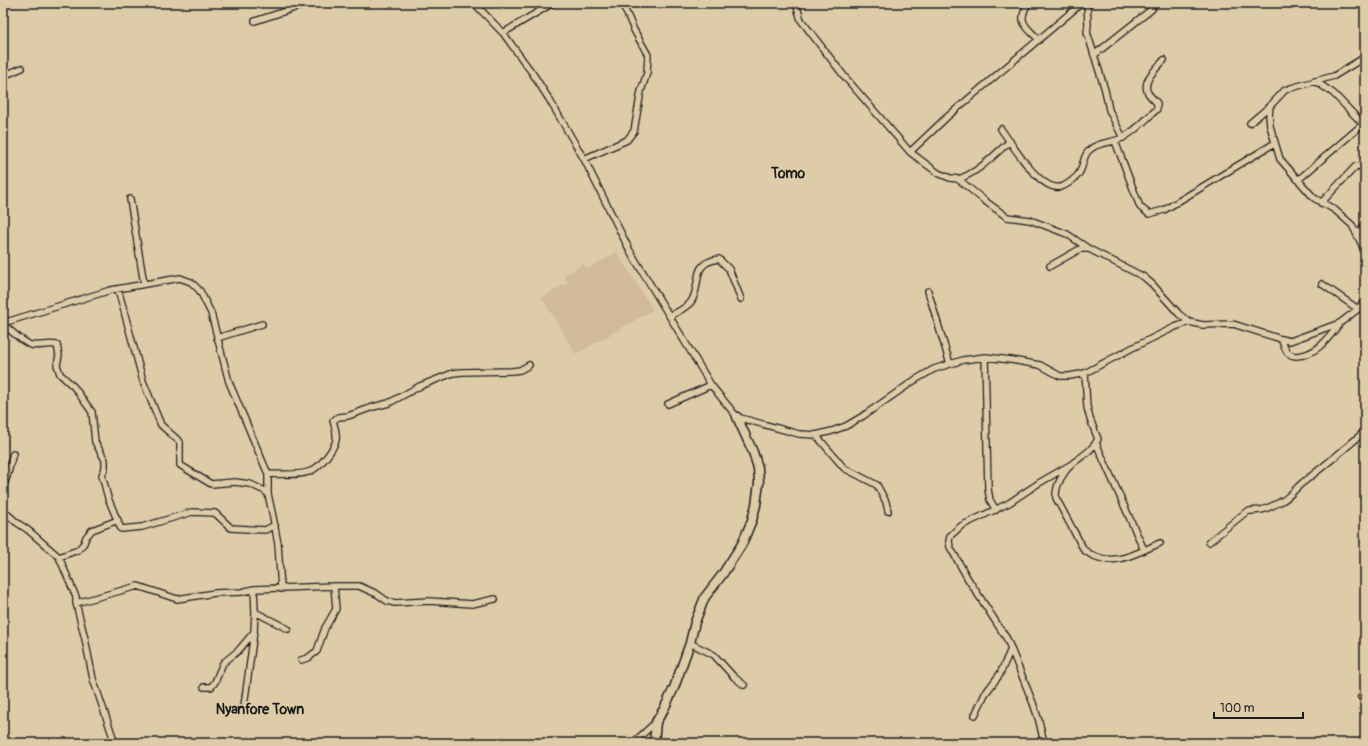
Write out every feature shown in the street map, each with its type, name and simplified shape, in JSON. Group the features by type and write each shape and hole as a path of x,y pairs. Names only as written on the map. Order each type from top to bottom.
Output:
{"street":[{"path":"3,7 8,3"},
{"path":"255,21 302,4 310,3"},
{"path":"474,3 502,33 549,99 584,159 630,251 711,385 737,417 753,452 758,468 759,483 756,505 752,520 742,544 705,597 695,622 690,643 674,688 664,709 656,722 633,743"},
{"path":"502,33 553,3"},
{"path":"584,159 627,140 634,131 641,92 647,73 648,55 634,30 622,3"},
{"path":"798,3 797,7 801,20 844,76 910,152 938,173 950,178 958,179 965,177 978,169 1010,141"},
{"path":"1028,3 1023,12 1022,20 1038,40"},
{"path":"910,152 943,121 1082,3"},
{"path":"1087,3 1087,32 1105,90 1109,110 1123,138"},
{"path":"1094,55 1152,9"},
{"path":"1250,123 1270,106 1285,90 1334,76 1365,57"},
{"path":"1002,129 1021,158 1042,180 1048,184 1062,187 1078,175 1086,154 1093,147 1123,138 1132,132 1157,109 1156,103 1148,93 1147,82 1150,76 1164,60"},
{"path":"3,76 22,68"},
{"path":"1298,180 1364,125 1333,93 1315,81"},
{"path":"1270,106 1270,126 1280,159 1314,198 1345,217 1357,232 1365,251"},
{"path":"1115,141 1140,207 1149,214 1164,210 1275,143"},
{"path":"1321,203 1356,166 1365,171"},
{"path":"958,179 985,201 1007,216 1030,220 1067,234 1089,249 1144,277 1154,285 1179,314 1189,322 1203,325 1233,324 1281,339 1290,340 1340,323"},
{"path":"130,199 144,284"},
{"path":"1357,232 1365,225"},
{"path":"1050,266 1080,249 1089,249"},
{"path":"670,316 691,302 695,294 697,276 703,264 711,260 719,259 729,269 740,299"},
{"path":"275,525 265,530 231,528 215,513 192,512 142,527 122,529 108,498 102,475 106,460 94,442 92,412 74,387 60,374 57,365 59,355 57,345 31,345 14,334 3,323 118,289 180,278 191,282 200,291 211,313 229,382 268,474 268,494 275,525 278,544 281,589"},
{"path":"1322,284 1358,309"},
{"path":"118,289 143,381 161,424 180,442 180,465 211,484 235,482 250,484 268,494"},
{"path":"928,291 950,364"},
{"path":"1281,339 1287,353 1295,357 1307,354 1320,347 1340,323 1358,309 1365,300"},
{"path":"737,417 799,434 816,435 846,426 915,380 950,364 985,357 1040,365 1060,376 1070,376 1085,373 1132,348 1175,327 1189,322"},
{"path":"217,338 262,324"},
{"path":"985,357 988,489 990,500 996,510"},
{"path":"268,474 312,471 324,460 334,446 336,440 333,421 338,417 348,416 373,407 390,403 420,386 453,373 512,371 520,370 529,365"},
{"path":"1044,743 1035,709 1007,639 968,580 950,547 949,541 950,536 961,526 1009,503 1039,483 1072,464 1087,453 1096,443 1098,439 1087,407 1087,384 1085,373"},
{"path":"668,404 711,385"},
{"path":"1209,542 1246,512 1266,509 1292,495 1299,486 1338,456 1365,431"},
{"path":"816,435 844,468 877,485 886,502 888,511"},
{"path":"1096,443 1144,550"},
{"path":"3,486 6,481 9,463 13,454"},
{"path":"1072,464 1058,484 1056,498 1084,550 1097,558 1119,560 1160,543"},
{"path":"3,510 59,557 76,597 76,603 93,679 115,743"},
{"path":"59,557 78,550 92,530 118,520"},
{"path":"76,603 138,586 177,599 215,593 242,592 254,589 334,586 359,586 377,594 387,601 395,603 430,601 472,604 495,599"},
{"path":"301,660 308,658 317,650 325,628 336,609 334,586"},
{"path":"244,706 254,632 254,589"},
{"path":"255,612 288,629"},
{"path":"204,687 211,687 215,682 223,663 238,651 254,632"},
{"path":"690,643 714,655 734,677 744,685"},
{"path":"975,715 985,694 1000,674 1011,649"},
{"path":"654,743 656,722"}],"shaded area":[{"path":"617,252 653,310 576,354 542,298 568,282 564,275 583,264 587,269"}],"district":[{"name":"Tomo","path":"788,173"},
{"name":"Nyanfore Town","path":"260,709"}]}
